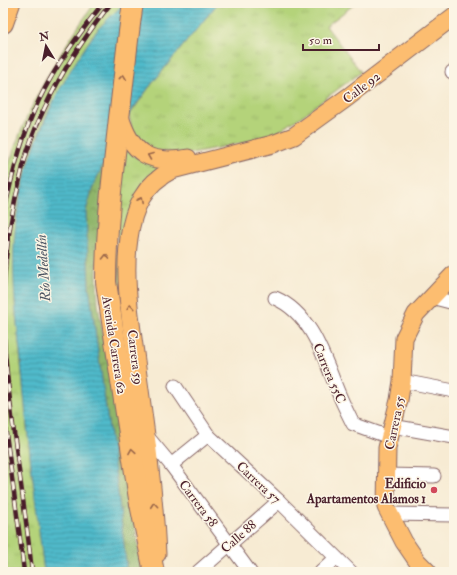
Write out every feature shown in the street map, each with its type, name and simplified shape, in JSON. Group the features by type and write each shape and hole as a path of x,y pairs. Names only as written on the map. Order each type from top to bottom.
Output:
{"highway":[{"path":"3,23 10,3"},
{"name":"Avenida Carrera 62","path":"133,3 111,186 106,254 106,282 139,499 154,572"}],"main road":[{"name":"Calle 92","path":"120,116 126,135 131,143 144,154 161,160 186,162 262,147 294,136 454,16"},
{"name":"Carrera 59","path":"158,572 154,503 129,298 127,270 129,237 137,207 150,184 186,162"},
{"name":"Carrera 55","path":"428,572 417,561 404,542 389,514 385,502 386,475 391,432 402,381 404,338 416,314 454,274"}],"street":[{"path":"431,297 454,302"},
{"name":"Carrera 55C","path":"275,298 285,302 302,319 319,344 341,400 353,424 391,432 454,437"},
{"name":"Carrera 55","path":"402,381 454,391"},
{"name":"Carrera 57","path":"175,386 208,435 279,501 351,572"},
{"name":"Carrera 58","path":"146,435 171,465 250,572"},
{"path":"171,465 208,435"},
{"path":"386,475 434,476"},
{"name":"Calle 88","path":"198,572 279,501"},
{"path":"389,514 454,515"},
{"path":"321,572 336,558"}],"green space":[{"path":"95,3 124,3 93,35 48,112 34,145 15,302 31,466 44,572 3,572 3,173 6,174 22,128 43,85 68,43"},
{"path":"218,3 356,3 326,26 361,72 275,134 248,142 186,154 145,150 134,138 129,116 150,86"},
{"path":"124,146 136,157 165,165 146,180 124,302 115,303 113,293"},
{"path":"105,159 97,273 98,304 129,482 142,572 126,572 118,493 89,287 86,211 93,186"}],"water":[{"name":"Río Medellín","path":"124,3 218,3 150,86 123,123 93,186 86,211 89,287 118,493 126,572 44,572 16,309 14,239 16,221 26,172 43,124 54,101 79,57 93,36"}],"railway":[{"path":"3,218 17,158 27,128 39,100 68,50 103,3"},
{"path":"32,572 6,367 3,298 8,238 15,199 29,146 43,110 69,62 111,3"},
{"path":"3,411 24,572"}],"place":[{"name":"Edificio Apartamentos Alamos 1","path":"434,490"}]}
